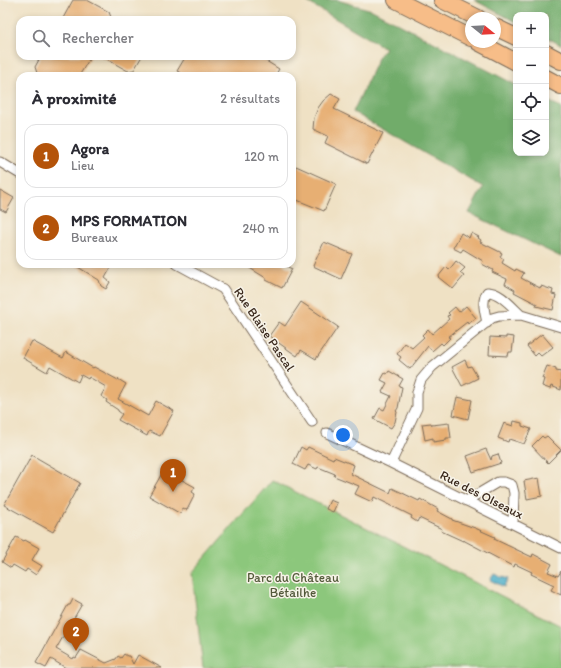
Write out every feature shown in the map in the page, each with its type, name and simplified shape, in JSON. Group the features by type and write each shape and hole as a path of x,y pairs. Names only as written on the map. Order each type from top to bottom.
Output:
{"highway":[{"path":"396,0 465,35"},
{"path":"442,0 466,12"},
{"path":"501,30 513,36"},
{"path":"489,48 513,60"},
{"path":"549,55 561,61"},
{"path":"549,80 561,86"}],"street":[{"path":"0,162 16,172"},
{"name":"Rue Blaise Pascal","path":"186,268 223,289 312,422"},
{"path":"487,323 483,304 484,297 487,292 492,292 498,295 521,315"},
{"path":"391,463 417,408 417,392 421,380 432,367 492,318 499,316 521,315 561,327"},
{"name":"Rue des OIseaux","path":"327,433 391,463 561,548"},
{"path":"466,500 498,482 504,482 512,485 514,493 512,524"}],"green space":[{"path":"304,0 337,0 372,10 513,83 513,156 549,156 549,101 561,107 561,257 469,213 483,187 353,112 379,56 385,48"},
{"path":"474,0 561,0 561,45 549,39 549,12 513,12 513,20 501,14 501,12 497,12"},
{"name":"Parc du Château Bétailhe","path":"272,480 561,626 561,668 203,668 192,573"}],"water":[{"path":"494,574 508,579 504,587 490,580"}],"building":[{"path":"73,0 87,0 109,12 110,16 64,16"},
{"path":"39,60 89,60 81,72 37,72 35,67"},
{"path":"108,60 140,60 134,70 128,71"},
{"path":"184,60 264,60 279,69 277,72 177,71"},
{"path":"331,94 340,99 334,109 383,133 367,164 325,143 328,136 313,129 314,118 318,108"},
{"path":"296,166 336,184 324,211 296,200"},
{"path":"0,190 14,198 6,212 0,209"},
{"path":"461,233 469,238 471,233 479,237 478,238 481,240 480,242 502,253 500,257 504,259 502,263 515,271 516,269 524,273 521,278 540,288 541,286 553,290 552,294 556,295 553,310 536,306 537,304 514,292 515,290 505,284 507,279 492,272 493,270 482,264 483,261 463,249 461,252 453,248"},
{"path":"324,242 352,254 341,279 313,266"},
{"path":"456,261 465,268 460,273 464,276 453,289 438,277 446,267 449,270"},
{"path":"80,268 111,268 105,278 110,282 106,289 101,286 99,280"},
{"path":"250,268 292,269 282,288 266,280 266,278"},
{"path":"301,302 338,327 316,359 301,350 297,356 269,336 279,322 285,326"},
{"path":"466,306 476,318 468,324 467,322 448,337 450,338 443,345 441,343 432,351 428,346 410,369 399,360 401,357 397,354 405,343 412,348 424,337 422,335 428,329 432,334 449,319 447,316 450,315 448,313 455,307 459,312"},
{"path":"542,334 553,347 541,356 538,353 535,356 527,346"},
{"path":"506,336 514,337 512,352 509,352 508,356 489,355 490,337 506,338"},
{"path":"32,341 63,358 66,352 93,368 94,367 126,384 118,399 148,416 156,401 174,411 160,436 149,431 147,436 118,420 122,414 106,402 107,400 101,396 106,387 89,377 88,379 81,375 78,382 50,366 47,372 23,358"},
{"path":"465,360 468,367 471,366 478,378 462,386 452,367"},
{"path":"547,366 561,372 561,390 551,386 550,389 542,386 544,379 542,378"},
{"path":"389,371 403,379 399,386 402,387 395,422 391,428 374,419 380,408 384,410 391,396 382,392 387,383 381,380 385,373 387,374"},
{"path":"457,397 472,400 468,419 453,415"},
{"path":"514,421 522,423 522,426 531,429 524,444 509,439 508,442 498,438 504,423 513,426"},
{"path":"431,423 432,425 449,423 451,438 433,442 433,438 425,440 422,424"},
{"path":"542,436 544,438 547,436 561,450 548,463 532,446"},
{"path":"301,447 306,450 308,447 333,459 334,457 354,465 351,474 390,493 392,488 419,501 420,499 438,509 437,511 452,520 475,528 532,557 533,554 552,564 548,572 558,576 561,571 561,595 551,590 554,585 531,574 532,572 515,564 514,567 463,540 441,531 442,529 419,518 417,522 411,518 412,516 374,497 372,502 355,494 359,486 334,476 335,474 318,467 317,469 308,465 305,470 293,464"},
{"path":"486,449 491,460 492,456 498,454 501,463 473,472 467,456"},
{"path":"32,455 80,483 53,532 4,505"},
{"path":"164,470 195,487 192,492 195,494 187,510 183,508 181,514 149,496"},
{"path":"539,478 542,496 527,499 524,481"},
{"path":"330,500 337,503 333,512 326,509"},
{"path":"16,537 39,548 32,560 42,566 36,575 27,569 25,572 13,565 11,568 2,562"},
{"path":"73,599 82,604 56,649 73,659 74,657 76,658 81,650 106,663 116,659 118,656 121,658 124,654 129,656 133,664 138,655 162,668 66,668 51,659 46,668 36,663 68,605 70,605"}],"place":[{"name":"Agora","path":"173,492"},
{"name":"MPS FORMATION","path":"76,651"}]}
